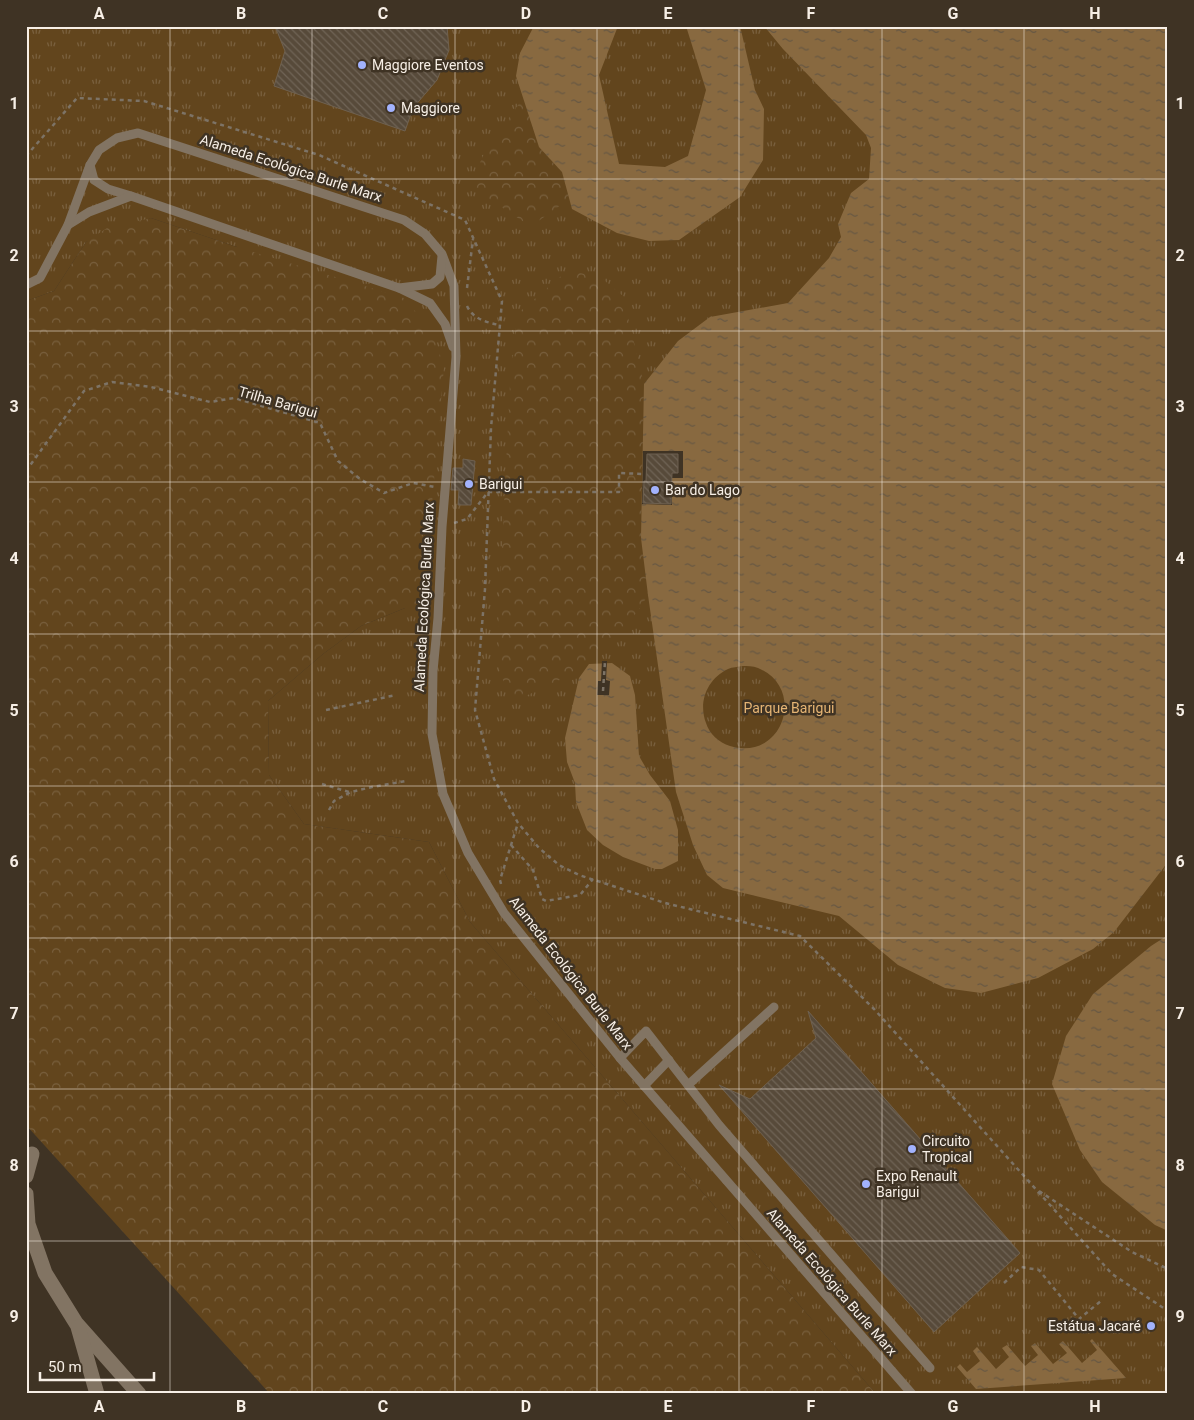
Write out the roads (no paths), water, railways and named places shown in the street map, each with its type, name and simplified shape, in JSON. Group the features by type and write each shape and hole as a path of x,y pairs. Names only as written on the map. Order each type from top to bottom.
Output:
{"street":[{"path":"26,1176 32,1154"},
{"path":"26,1194 28,1224 45,1273 76,1323 139,1394"},
{"path":"76,1323 97,1394"}],"lane":[{"name":"Alameda Ecológica Burle Marx","path":"26,285 40,278 68,225 90,166 99,150 117,138 138,133 404,220 425,234 442,254 454,286 456,357 442,527 438,618 433,671 432,734 443,794 468,853 504,913 620,1058 912,1394"},
{"name":"Alameda Ecológica Burle Marx","path":"90,166 94,180 108,189 399,288 430,304 445,324 456,357"},
{"path":"68,225 89,212 131,196"},
{"path":"399,288 432,284 440,277 442,254"},
{"path":"688,1085 774,1007"},
{"path":"620,1058 646,1031 719,1125 930,1368"},
{"path":"644,1086 669,1060"}],"water":[{"path":"534,26 618,26 599,75 619,164 665,167 688,156 706,90 686,26 740,26 755,90 764,109 763,160 740,197 679,240 649,241 617,233 572,209 562,172 539,147 516,76 520,53"},
{"path":"764,26 1168,26 1168,862 1114,932 1093,949 1038,978 981,993 945,988 898,965 839,916 723,888 707,875 693,845 676,792 641,538 644,384 678,341 710,317 788,303 829,258 841,237 838,224 851,193 869,179 871,148 866,135 783,49","holes":["733,667 758,668 773,678 782,691 785,706 782,720 775,734 764,743 748,748 730,746 722,743 715,737 707,727 703,707 706,692 721,673"]},
{"path":"612,663 630,676 635,695 639,756 650,775 670,801 678,830 678,861 662,869 655,869 623,857 603,845 587,830 576,802 575,783 567,762 565,738 579,678 589,664"},
{"path":"1168,935 1168,1231 1155,1225 1102,1182 1080,1150 1052,1084 1066,1036 1093,994 1151,946"},
{"path":"1092,1339 1126,1378 976,1389 957,1367 960,1364 967,1372 980,1361 973,1351 977,1347 996,1369 1009,1357 1002,1348 1007,1345 1025,1366 1038,1355 1031,1346 1035,1343 1053,1364 1067,1353 1059,1344 1063,1341 1082,1363 1097,1350 1090,1341"}],"place":[{"name":"Maggiore Eventos","path":"362,65"},
{"name":"Maggiore","path":"391,108"},
{"name":"Barigui","path":"469,484"},
{"name":"Bar do Lago","path":"655,490"},
{"name":"Circuito Tropical","path":"912,1149"},
{"name":"Expo Renault Barigui","path":"866,1184"},
{"name":"Estátua Jacaré","path":"1151,1326"}],"park label":[{"name":"Parque Barigui","path":"789,708"}]}
